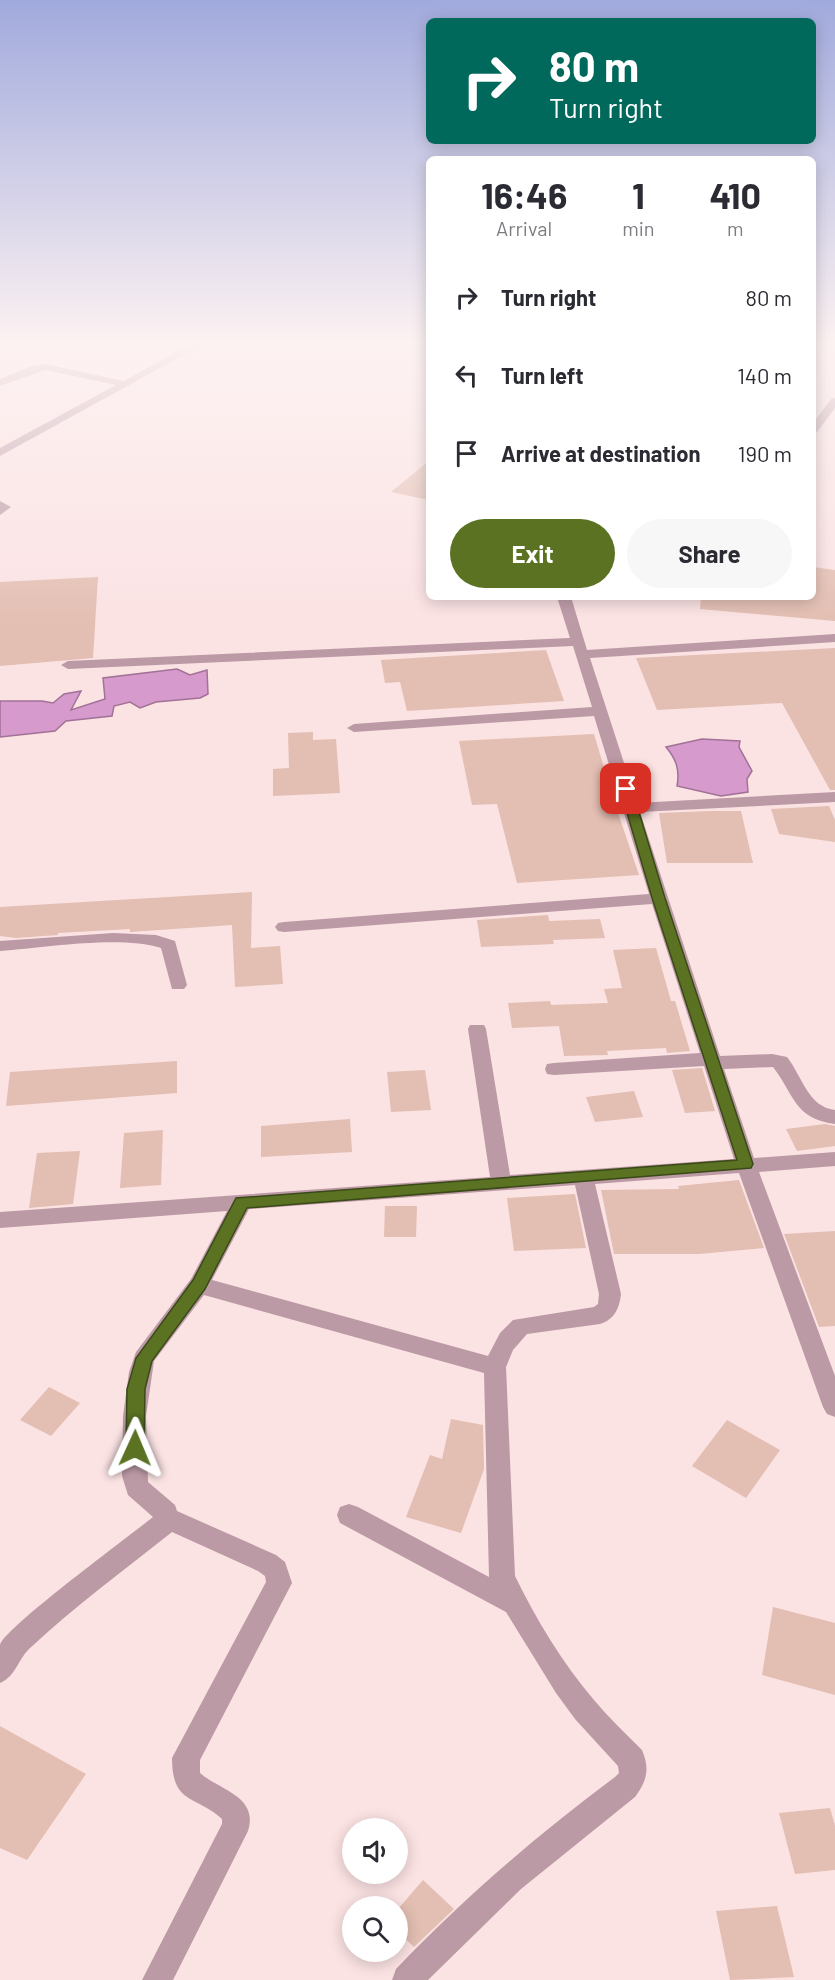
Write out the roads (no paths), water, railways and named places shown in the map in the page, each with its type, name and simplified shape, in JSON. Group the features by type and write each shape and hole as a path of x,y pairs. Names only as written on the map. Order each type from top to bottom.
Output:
{"street":[{"path":"0,453 27,438"},
{"path":"0,505 5,507 0,511"},
{"path":"565,600 746,1164 835,1407"},
{"path":"68,665 835,638"},
{"path":"354,728 601,711"},
{"path":"632,808 835,797"},
{"path":"284,927 659,898"},
{"path":"0,946 127,938 163,942 169,945 178,985"},
{"path":"477,1029 501,1183"},
{"path":"554,1069 712,1061 780,1062 805,1104 815,1112 835,1117"},
{"path":"0,1220 835,1159"},
{"path":"407,1980 448,1935 541,1851 625,1787 633,1777 633,1760 585,1710 565,1684 514,1603 502,1577 495,1366 501,1346 511,1333 521,1326 600,1315 608,1306 610,1294 583,1177"},
{"path":"157,1980 231,1838 237,1821 231,1808 188,1783 184,1772 186,1758 279,1583 276,1570 267,1563 167,1518 160,1507 137,1488 134,1476 136,1389 144,1358 199,1285 242,1202"},
{"path":"199,1285 495,1366"},
{"path":"350,1515 514,1603"},
{"path":"0,1670 14,1647 45,1617 164,1523 167,1518"}]}
